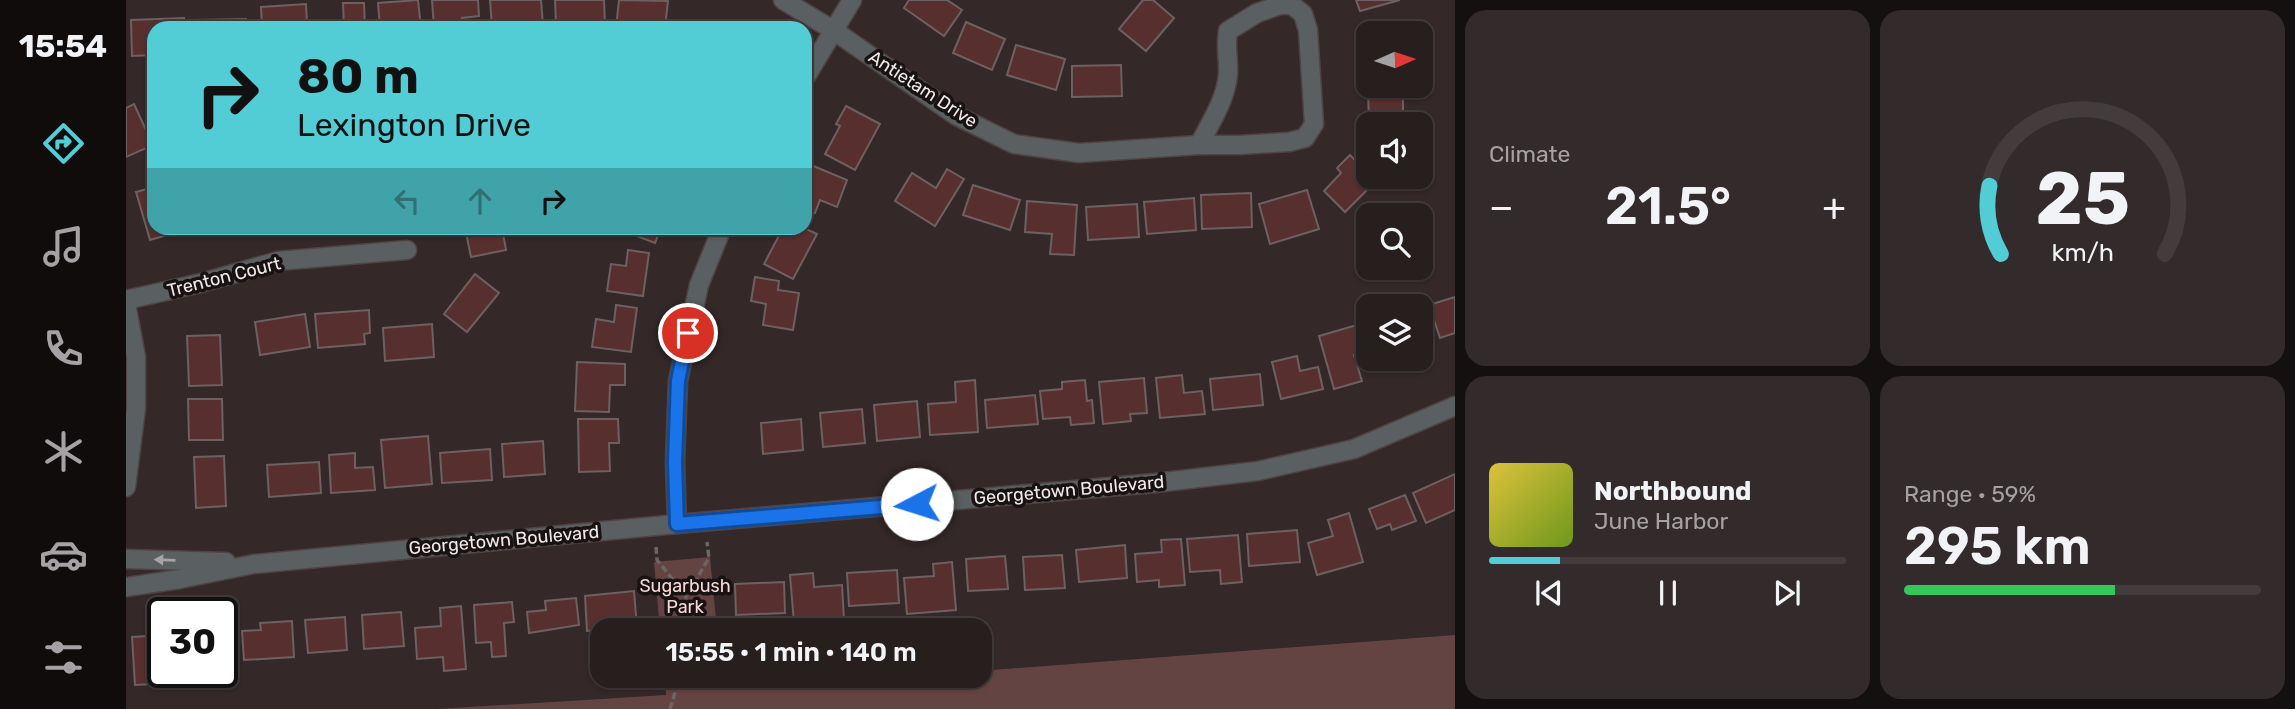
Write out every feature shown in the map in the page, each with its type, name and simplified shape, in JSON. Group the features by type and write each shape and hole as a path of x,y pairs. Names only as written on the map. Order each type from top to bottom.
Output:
{"street":[{"name":"Antietam Drive","path":"783,0 833,30 957,116 1014,144 1079,153 1289,142 1305,138 1314,124 1308,30 1303,14 1292,5 1280,5 1257,13 1228,31 1225,47 1228,73 1224,97 1199,145"},
{"path":"812,66 852,0"},
{"path":"677,524 675,462 678,381 699,285 719,235"},
{"name":"Trenton Court","path":"126,302 278,261 407,250"},
{"path":"126,302 136,357 136,408 126,487"},
{"name":"Georgetown Boulevard","path":"126,587 254,564 677,524 1155,484 1258,471 1354,449 1455,406"},
{"name":"Georgetown Boulevard","path":"126,559 254,564"}],"path":[{"path":"686,618 686,596 709,558 707,542"},
{"path":"656,547 657,559 686,596"},
{"path":"670,709 676,688"}],"green space":[{"name":"Sugarbush Park","path":"710,557 716,618 659,618 654,562"},
{"path":"1455,635 1455,709 437,709 666,695 666,688 992,688 992,670"}],"building":[{"path":"418,0 420,21 379,21 378,3"},
{"path":"432,0 478,0 479,16 462,18 462,21 434,21"},
{"path":"490,0 541,0 543,21 492,21"},
{"path":"555,0 604,0 605,21 556,21"},
{"path":"619,0 668,1 666,21 617,21"},
{"path":"909,0 947,0 962,10 944,36 904,8"},
{"path":"1143,0 1153,0 1174,18 1146,51 1119,29"},
{"path":"1356,0 1400,0 1360,11"},
{"path":"343,3 364,3 365,21 344,21"},
{"path":"306,4 307,21 262,21 261,7"},
{"path":"184,18 184,21 147,21 147,55 132,56 131,20"},
{"path":"246,19 246,21 193,21"},
{"path":"966,22 1005,39 992,70 953,53"},
{"path":"1016,45 1065,59 1056,90 1007,75"},
{"path":"1121,65 1122,96 1072,97 1072,66"},
{"path":"1368,98 1403,98 1403,112 1369,112"},
{"path":"134,104 147,132 147,148 126,157 126,108"},
{"path":"846,106 880,124 855,170 825,154 840,126 836,124"},
{"path":"1350,155 1356,161 1356,189 1368,189 1345,212 1324,191 1341,173 1337,168"},
{"path":"812,165 847,180 837,207 820,200 815,213 812,212"},
{"path":"947,169 964,179 935,226 895,201 912,173 936,188"},
{"path":"973,185 1020,200 1010,230 963,215"},
{"path":"147,189 147,230 136,192"},
{"path":"1307,190 1319,229 1270,244 1259,204"},
{"path":"1251,193 1252,227 1202,229 1201,195"},
{"path":"1194,198 1196,230 1147,234 1144,202"},
{"path":"1027,201 1077,205 1074,255 1050,254 1052,234 1025,232"},
{"path":"1137,204 1139,237 1088,240 1086,207"},
{"path":"812,232 817,234 793,279 764,264 779,235 812,235"},
{"path":"149,235 167,235 150,240"},
{"path":"466,235 503,235 506,250 471,257"},
{"path":"634,235 658,235 655,243"},
{"path":"628,250 649,253 643,296 607,291 611,264 626,266"},
{"path":"475,274 499,293 467,332 444,314"},
{"path":"755,277 779,281 778,290 799,293 793,330 763,325 766,304 751,301"},
{"path":"1455,297 1455,333 1440,338 1433,317 1433,304"},
{"path":"616,305 637,308 631,352 592,347 596,319 614,322"},
{"path":"369,310 370,333 364,334 365,344 318,348 315,314"},
{"path":"305,314 310,347 260,355 255,322"},
{"path":"432,324 434,357 385,361 383,328"},
{"path":"1356,325 1354,355 1356,371 1359,371 1362,381 1334,389 1319,336"},
{"path":"220,335 222,385 189,386 187,336"},
{"path":"1297,356 1300,371 1318,367 1323,389 1281,399 1272,362"},
{"path":"577,362 625,364 625,385 610,385 609,412 575,411"},
{"path":"1260,374 1263,405 1213,410 1210,379"},
{"path":"1182,375 1184,393 1202,391 1205,414 1160,418 1156,378"},
{"path":"1144,378 1147,413 1130,414 1131,421 1103,424 1099,382"},
{"path":"975,380 978,432 930,435 928,404 956,402 955,382"},
{"path":"1085,380 1087,401 1092,400 1094,423 1071,425 1070,417 1043,419 1040,391 1062,389 1062,382"},
{"path":"1035,395 1038,424 987,428 985,400"},
{"path":"188,399 222,399 223,440 189,440"},
{"path":"917,401 920,437 877,441 874,405"},
{"path":"862,409 865,443 823,447 820,413"},
{"path":"578,419 618,419 619,443 609,443 610,471 579,472"},
{"path":"801,419 803,450 763,454 761,423"},
{"path":"428,436 432,484 385,488 381,440"},
{"path":"543,441 545,474 504,477 502,444"},
{"path":"490,449 492,480 442,483 440,453"},
{"path":"355,453 355,468 373,467 375,490 331,493 329,455"},
{"path":"224,456 226,506 196,508 194,457"},
{"path":"319,462 321,493 269,497 267,465"},
{"path":"1455,474 1455,510 1426,523 1413,493"},
{"path":"1405,495 1416,521 1392,530 1390,524 1377,529 1369,509"},
{"path":"1349,513 1363,562 1317,575 1308,543 1333,536 1328,520"},
{"path":"1297,530 1300,562 1249,566 1247,534"},
{"path":"1238,535 1242,582 1221,584 1220,570 1190,572 1187,539"},
{"path":"1181,539 1185,585 1159,587 1159,580 1137,582 1135,554 1162,552 1161,540"},
{"path":"1125,545 1127,578 1079,582 1076,550"},
{"path":"1062,555 1065,588 1025,590 1023,557"},
{"path":"1005,556 1008,589 968,591 966,559"},
{"path":"952,562 956,610 907,614 904,578 934,576 933,564"},
{"path":"897,570 899,603 849,606 847,573"},
{"path":"813,573 814,587 842,585 844,618 794,618 790,575"},
{"path":"784,582 785,613 736,615 735,584"},
{"path":"634,591 636,618 590,618 590,631 587,631 585,596"},
{"path":"576,598 579,625 529,633 527,612 546,610 545,601"},
{"path":"512,602 514,622 504,623 506,656 492,657 491,642 476,643 474,605"},
{"path":"461,606 466,669 444,671 443,657 417,659 415,628 441,626 440,608"},
{"path":"401,612 404,646 364,649 362,615"},
{"path":"345,617 347,650 308,653 305,620"},
{"path":"292,621 294,657 244,660 242,631 261,630 260,623"},
{"path":"147,636 147,684 135,685 132,637"}],"route":[{"path":"688,333 678,381 675,462 677,524 917,504"}]}
